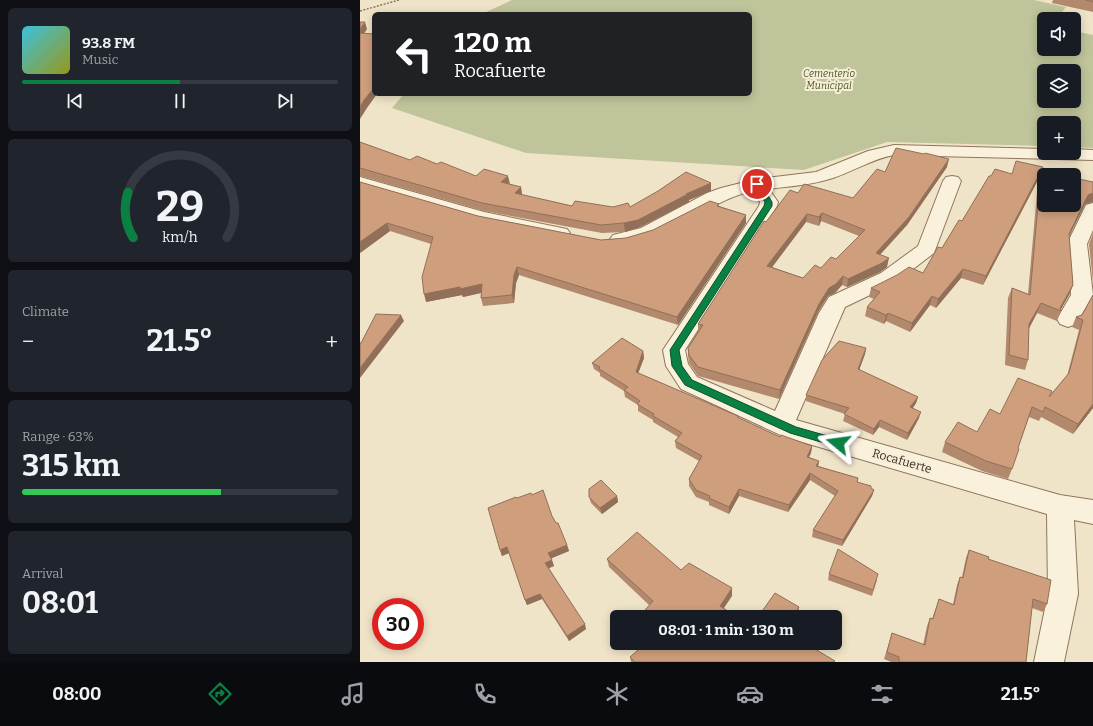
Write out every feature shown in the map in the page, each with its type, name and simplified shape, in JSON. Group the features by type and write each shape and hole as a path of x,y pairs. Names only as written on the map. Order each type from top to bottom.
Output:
{"street":[{"path":"602,241 626,239 646,233 727,192 757,184 821,176 868,156 894,150 1093,155"},
{"path":"782,424 830,313 838,302 888,278 927,249 952,181"},
{"name":"Rocafuerte","path":"757,184 768,202 768,206 674,350 677,366 689,383 794,430 1060,506 1093,512"},
{"path":"364,187 481,217 580,236"},
{"path":"1068,319 1082,295 1077,244 1093,209"},
{"path":"1049,662 1063,594 1060,506"}],"path":[{"path":"360,11 399,0"}],"green space":[{"name":"Cementerio Municipal","path":"512,0 1034,0 1066,7 1062,12 1037,12 1037,56 1081,56 1081,32 1093,35 1093,148 1081,147 1081,116 1037,116 1037,146 887,142 804,170 526,153 392,108 402,96 752,96 752,12 486,12"}],"building":[{"path":"360,22 365,22 360,29"},
{"path":"360,33 372,34 372,90 360,107"},
{"path":"360,142 410,160 417,156 437,164 441,162 476,176 484,169 508,176 501,182 521,187 515,193 572,206 575,201 613,207 628,203 630,207 658,191 686,172 711,183 686,194 688,194 638,220 601,225 482,203 360,168"},
{"path":"896,148 949,159 909,217 876,253 889,258 882,263 848,279 843,276 836,284 829,288 819,304 780,390 698,367 689,355 688,348 703,325 698,324 764,221 766,222 790,190 798,193 804,184 853,198 877,169 885,172","holes":["822,213 865,230 836,259 831,257 821,268 815,265 803,278 767,266 807,214 819,217"]},
{"path":"1016,161 1043,167 1037,168 1037,178 986,276 963,269 938,299 932,296 912,323 888,313 886,315 867,307 880,292 871,288 909,267 923,273 938,247 942,248 959,220 962,221 989,176 991,176 995,169 1012,174"},
{"path":"1081,179 1093,182 1093,193 1088,195 1081,209"},
{"path":"360,182 478,216 601,240 626,238 653,230 710,201 719,204 717,206 746,215 677,317 517,267 514,275 512,295 481,298 482,284 424,294 422,277 433,237 387,223 360,242"},
{"path":"1037,212 1080,212 1069,234 1073,285 1060,308 1061,311 1041,303 1029,324 1028,360 1009,355 1012,288 1030,295"},
{"path":"1093,295 1093,404 1078,424 1045,407 1043,412 1032,407 1012,469 986,461 945,442 958,422 977,432 990,409 1000,414 1018,378 1052,391 1049,397 1069,373 1083,320 1076,317 1082,315"},
{"path":"376,314 401,315 360,368 360,343"},
{"path":"622,338 643,351 636,372 738,416 737,417 780,437 781,435 812,446 807,457 819,461 816,466 858,478 857,482 871,486 874,490 843,540 813,530 838,491 810,473 789,505 739,489 729,507 696,490 689,479 702,456 675,441 682,433 653,416 654,414 637,404 640,401 624,390 628,387 592,363"},
{"path":"839,341 866,348 858,369 918,397 910,407 921,412 908,433 880,420 874,429 844,414 849,408 806,395 822,360"},
{"path":"601,480 617,496 600,508 589,497 589,489"},
{"path":"543,490 552,516 556,523 558,523 567,545 548,553 552,560 545,563 585,624 567,636 540,594 525,600 507,547 500,550 488,508 516,497 517,498 531,493 532,495"},
{"path":"637,532 681,570 689,563 732,588 720,606 726,610 645,610 653,601 607,559"},
{"path":"838,549 878,574 873,590 829,574"},
{"path":"969,550 989,557 988,559 1051,580 1047,604 1033,599 1026,662 899,662 899,657 887,652 892,633 925,645 930,618 933,619 939,599 954,605 960,577 963,578"},
{"path":"775,593 799,607 797,610 763,610"},
{"path":"638,650 817,650 835,661 635,662 630,657"}],"route":[{"path":"757,184 768,202 768,206 674,350 677,366 689,383 794,430 838,443"}]}
